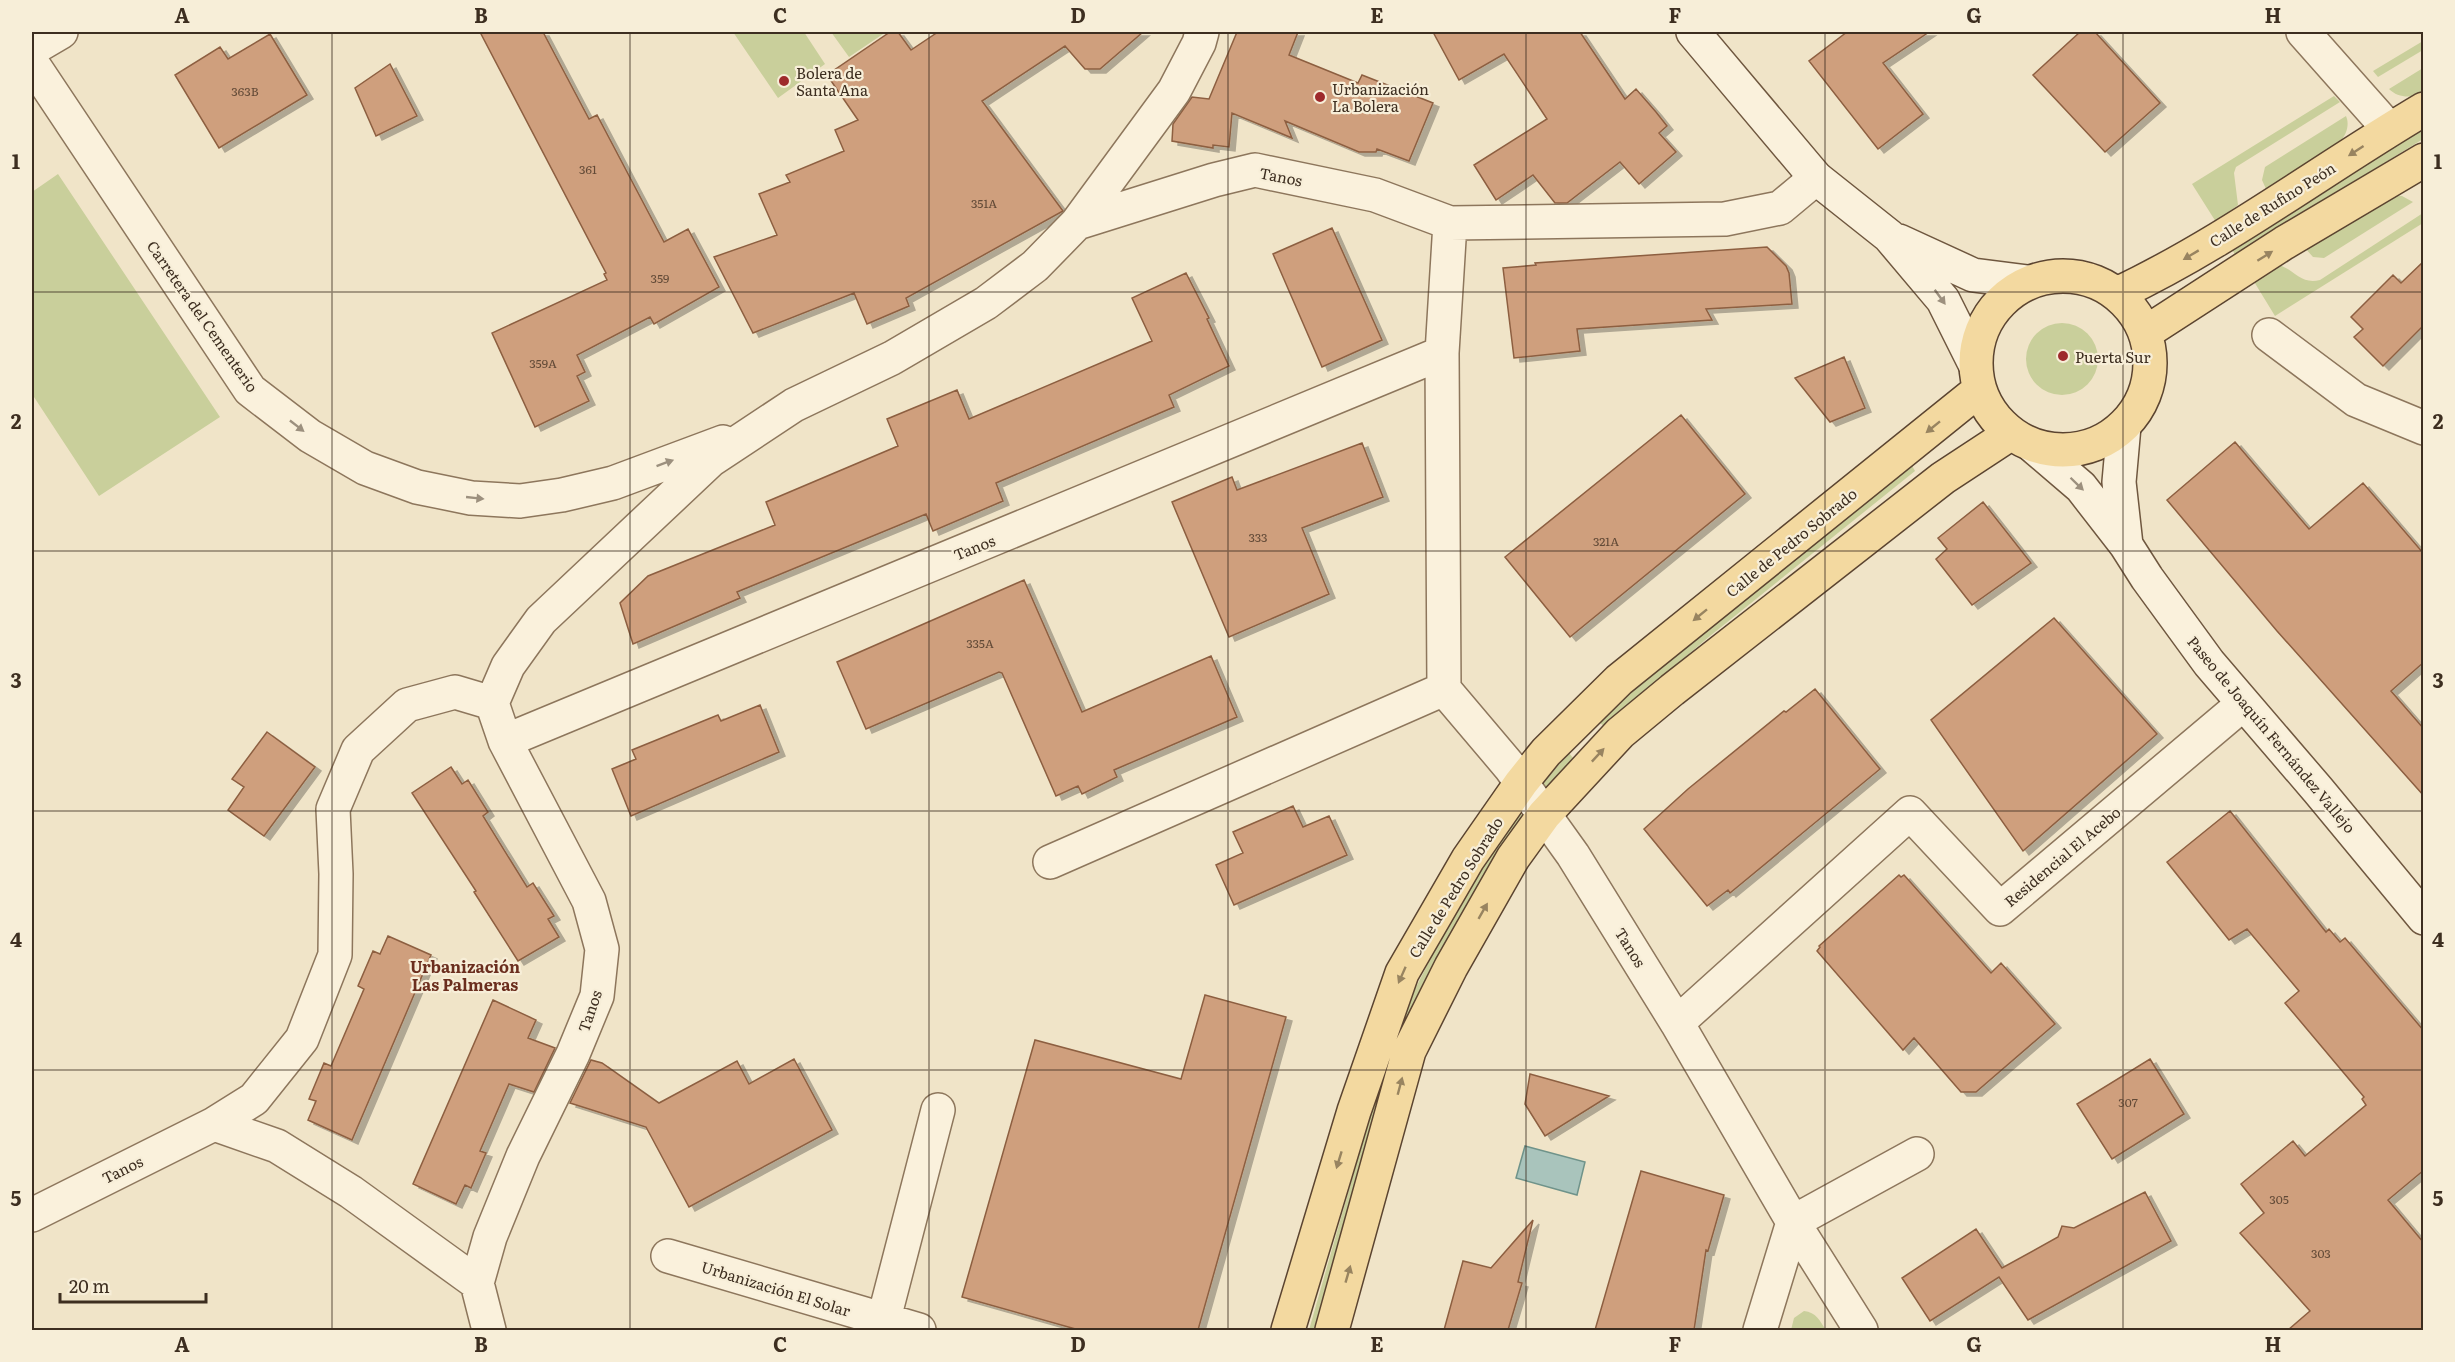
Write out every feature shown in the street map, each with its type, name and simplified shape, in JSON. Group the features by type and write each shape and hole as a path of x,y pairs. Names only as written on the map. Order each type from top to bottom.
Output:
{"main road":[{"name":"Calle de Rufino Peón","path":"2116,294 2158,274 2250,219 2424,109"},
{"path":"2145,333 2266,255 2423,161"},
{"path":"2051,276 2074,276 2097,282 2116,294 2134,311 2145,333 2150,359 2148,385 2138,409 2124,426 2104,441 2081,450 2057,451 2021,440 1991,415 1977,377 1978,339 1989,315 2007,296 2028,282 2051,276"},
{"name":"Calle de Pedro Sobrado","path":"1288,1330 1354,1112 1402,974 1468,859 1521,783 1546,752 1619,680 1977,377"},
{"path":"1332,1330 1409,1051 1456,957 1513,858 1544,815 1620,733 1933,485 2021,440"}],"street":[{"path":"32,49 61,32"},
{"name":"Tanos","path":"477,1283 490,1237 523,1156 573,1054 597,996 602,949 590,901 505,741 492,703 508,666 542,620 711,460 794,405 892,358 986,303 1035,266 1077,223 1174,91 1199,43 1202,32"},
{"path":"1693,32 1816,178 1889,236 1943,300 1977,377"},
{"path":"2303,32 2389,129"},
{"name":"Carretera del Cementerio","path":"32,63 250,390 310,436 365,468 417,487 471,498 520,501 562,495 613,483 753,431"},
{"name":"Tanos","path":"1077,223 1214,180 1255,170 1375,195 1450,223 1725,219 1780,208 1816,178"},
{"path":"1050,862 1444,689 1443,353 1450,223"},
{"path":"1889,236 1973,275 2028,282"},
{"path":"2269,335 2356,400 2424,428"},
{"name":"Tanos","path":"505,741 1443,353"},
{"name":"Paseo de Joaquín Fernández Vallejo","path":"2124,426 2119,482 2126,546"},
{"name":"Paseo de Joaquín Fernández Vallejo","path":"2021,440 2081,487 2176,618 2243,704 2424,918"},
{"name":"Tanos","path":"1444,689 1521,783 1579,864 1677,1023 1793,1222 1861,1330"},
{"name":"Tanos","path":"32,1215 214,1124 254,1099 302,1039 335,955 336,874 333,809 358,750 407,705 454,692 492,703"},
{"name":"Residencial El Acebo","path":"1677,1023 1910,813 2000,909 2243,704"},
{"path":"882,1325 938,1110"},
{"path":"214,1124 277,1146 351,1192 477,1283 489,1330"},
{"path":"1760,1330 1793,1222 1917,1154"},
{"name":"Urbanización El Solar","path":"668,1256 882,1325 919,1330"}],"green space":[{"name":"Bolera de Santa Ana","path":"733,32 804,32 825,64 778,98"},
{"path":"831,32 886,32 849,57"},
{"path":"2423,41 2423,50 2378,77 2373,71"},
{"path":"2423,68 2423,92 2415,96 2406,96 2389,89"},
{"path":"2334,96 2340,102 2236,167 2234,173 2238,205 2216,222 2192,184"},
{"path":"2346,116 2348,123 2346,133 2334,148 2316,161 2266,189 2262,180 2265,167"},
{"path":"2423,127 2423,139 2235,255 2231,247"},
{"path":"58,174 220,417 99,496 32,394 32,192"},
{"path":"2390,195 2402,196 2413,202 2324,258 2313,257 2304,247"},
{"path":"2423,213 2423,223 2275,316 2253,280 2279,265 2303,279 2320,280"},
{"path":"2062,323 2082,329 2092,339 2098,359 2092,379 2082,389 2062,395 2042,389 2032,379 2026,359 2032,339 2042,329"},
{"path":"1911,464 1915,471 1710,636 1604,726 1597,721 1641,682"},
{"path":"1569,753 1573,758 1529,810 1497,853 1449,935 1419,998 1317,1330 1309,1330 1380,1081 1412,995 1467,887 1524,805"},
{"path":"1804,1311 1815,1315 1826,1330 1791,1330 1794,1318"}],"water":[{"path":"1525,1146 1585,1162 1577,1195 1516,1178"}],"building":[{"path":"480,32 543,32 589,119 597,115 664,242 688,229 719,287 654,324 650,317 577,355 585,372 577,376 589,401 535,427 492,333 607,280 604,274 606,273"},
{"path":"890,32 898,32 911,50 938,32 1143,32 1100,69 1085,69 1065,46 982,101 1063,211 906,298 909,306 867,324 854,293 753,333 714,257 777,235 759,194 790,182 786,175 844,151 835,130 858,120 827,75"},
{"name":"Urbanización La Bolera","path":"1237,32 1298,32 1289,55 1358,83 1362,75 1433,103 1409,161 1377,149 1376,152 1359,152 1285,121 1292,138 1232,113 1229,147 1213,145 1213,148 1172,141 1173,124 1192,97 1209,99"},
{"path":"1433,32 1580,32 1625,99 1636,89 1656,112 1667,126 1659,133 1676,152 1639,184 1620,162 1567,203 1555,203 1533,175 1496,200 1474,165 1547,119 1504,54 1459,80"},
{"path":"1847,32 1929,32 1883,63 1923,114 1878,149 1809,61"},
{"path":"2080,32 2095,32 2160,103 2105,152 2033,75"},
{"path":"270,34 307,95 219,148 175,75 220,47 228,59"},
{"path":"390,64 417,116 376,136 355,88"},
{"path":"1332,228 1382,340 1322,367 1273,254"},
{"path":"1767,247 1786,266 1789,273 1792,304 1706,309 1712,320 1577,329 1580,351 1514,358 1503,268 1536,265 1535,263"},
{"path":"2424,261 2424,325 2383,366 2354,337 2363,329 2351,317 2393,275 2401,283"},
{"path":"1186,273 1209,318 1207,319 1229,366 1169,395 1174,407 996,483 1003,501 933,531 926,514 737,592 740,598 633,644 620,603 648,576 775,525 766,502 898,446 887,419 957,390 969,419 1152,341 1132,298"},
{"path":"1844,357 1865,408 1830,422 1795,378"},
{"path":"1681,415 1745,494 1570,637 1505,557"},
{"path":"2235,442 2309,529 2363,483 2424,554 2424,662 2391,691 2424,729 2424,796 2277,631 2167,500"},
{"path":"1362,443 1383,497 1302,528 1329,594 1229,637 1172,502 1232,477 1237,490"},
{"path":"1983,502 2031,563 1972,605 1936,559 1947,549 1938,538"},
{"path":"1024,580 1082,712 1211,656 1237,717 1114,770 1117,777 1082,794 1078,786 1056,796 1002,673 999,672 866,729 837,662"},
{"path":"2054,618 2157,734 2023,851 1931,720"},
{"path":"1815,689 1880,769 1730,893 1728,890 1707,906 1644,829 1688,789 1784,711 1786,712"},
{"path":"760,705 779,752 631,816 612,769 636,759 632,750 718,715 721,721"},
{"path":"267,732 315,767 264,836 228,810 244,787 232,779"},
{"path":"451,767 462,784 468,780 488,812 483,816 527,887 533,883 554,916 548,919 559,937 518,961 474,892 476,891 412,793"},
{"path":"1293,806 1303,827 1329,816 1347,855 1234,905 1216,865 1243,853 1233,832"},
{"path":"2230,811 2326,932 2329,929 2340,942 2345,938 2424,1031 2424,1170 2388,1200 2424,1243 2424,1330 2288,1330 2310,1311 2240,1233 2264,1213 2241,1184 2293,1141 2305,1156 2366,1105 2362,1099 2364,1097 2285,1003 2299,991 2247,929 2229,940 2167,862"},
{"path":"1899,875 1901,877 1904,875 1991,973 2001,963 2055,1024 1976,1092 1961,1092 1914,1038 1903,1050 1817,951 1819,946"},
{"path":"388,936 431,955 352,1140 308,1120 316,1101 309,1099 324,1063 331,1066 364,989 358,986 373,951 380,954"},
{"path":"1205,995 1286,1017 1198,1330 1079,1330 962,1297 1035,1040 1181,1079"},
{"path":"493,1000 536,1020 528,1038 555,1048 534,1092 509,1084 480,1151 486,1153 471,1188 465,1185 456,1204 413,1184"},
{"path":"794,1059 832,1130 689,1207 646,1127 570,1103 591,1060 602,1063 659,1103 737,1061 749,1084"},
{"path":"2150,1059 2184,1114 2112,1159 2077,1104"},
{"path":"1530,1074 1609,1096 1545,1136 1525,1104"},
{"path":"1641,1171 1724,1195 1708,1251 1706,1250 1694,1330 1595,1330"},
{"path":"2145,1192 2171,1241 2028,1320 1999,1277 1930,1321 1902,1278 1976,1229 2002,1268 2058,1237 2062,1226 2074,1228"},
{"path":"1533,1220 1518,1282 1522,1283 1508,1330 1444,1330 1463,1261 1491,1268"}],"place":[{"name":"Bolera de Santa Ana","path":"784,81"},
{"name":"Urbanización La Bolera","path":"1320,97"},
{"name":"Puerta Sur","path":"2063,356"}],"district":[{"name":"Urbanización Las Palmeras","path":"465,975"}]}
